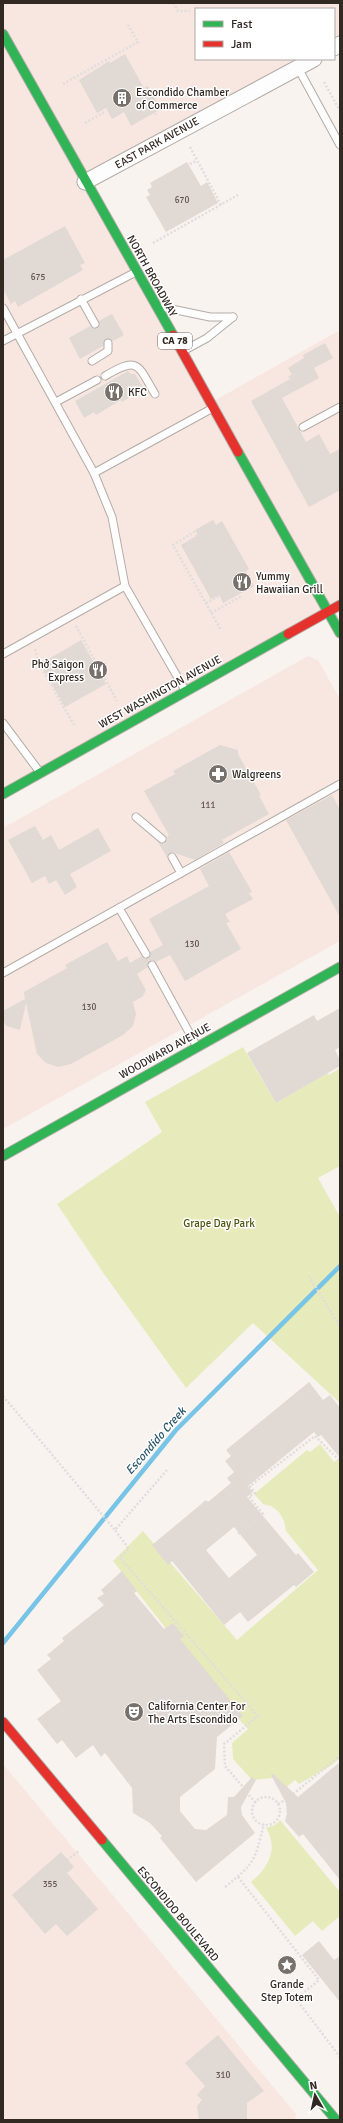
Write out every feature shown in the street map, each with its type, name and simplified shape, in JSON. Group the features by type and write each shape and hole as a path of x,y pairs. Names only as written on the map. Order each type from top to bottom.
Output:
{"main road":[{"name":"NORTH BROADWAY","path":"3,34 340,633"},
{"name":"WEST WASHINGTON AVENUE","path":"3,794 340,605"},
{"name":"WOODWARD AVENUE","path":"3,1156 340,967"},
{"name":"ESCONDIDO BOULEVARD","path":"3,1722 336,2120"}],"street":[{"name":"EAST PARK AVENUE","path":"85,182 312,60"}],"lane":[{"path":"298,68 340,145"},
{"path":"3,341 136,272"},
{"path":"81,300 95,324"},
{"path":"155,305 210,316 233,317 207,338 181,352"},
{"path":"3,308 94,473 112,516 125,586 186,692"},
{"path":"92,361 108,351 108,344"},
{"path":"104,376 125,365 135,365 140,369 155,394"},
{"path":"56,402 97,380"},
{"path":"303,427 340,407"},
{"path":"94,473 213,408"},
{"path":"3,654 125,586"},
{"path":"3,723 40,773"},
{"path":"3,973 340,784"},
{"path":"136,817 162,839"},
{"path":"172,857 181,873"},
{"path":"119,908 146,954"},
{"path":"152,965 197,1047"}],"path":[{"path":"173,3 178,11 190,11"},
{"path":"63,84 138,42 128,25"},
{"path":"324,82 340,112"},
{"path":"154,96 161,92"},
{"path":"85,122 106,111"},
{"path":"155,113 157,118"},
{"path":"190,147 196,161 221,205"},
{"path":"190,164 196,161"},
{"path":"153,243 238,195"},
{"path":"197,536 194,532 173,545 221,630"},
{"path":"211,613 240,597 239,594"},
{"path":"206,604 219,596"},
{"path":"76,626 117,701"},
{"path":"35,649 39,664 74,725"},
{"path":"309,1276 340,1327"},
{"path":"3,1396 115,1530 129,1549 120,1558 258,1716 224,1744 225,1766 243,1788"},
{"path":"238,1534 263,1514 249,1497 255,1492 250,1486 315,1436 340,1461"},
{"path":"115,1530 167,1470"},
{"path":"293,1794 340,1756"},
{"path":"249,1795 256,1803"},
{"path":"267,1797 278,1804 280,1813 276,1821 273,1823 260,1823 254,1816 253,1807 256,1803 267,1797"},
{"path":"278,1804 285,1800"},
{"path":"226,1887 254,1860 264,1824"},
{"path":"67,1860 79,1851"},
{"path":"238,1877 319,1980 296,1999 340,2057"}],"shaded area":[{"path":"3,3 340,3 340,44 335,47 335,8 195,8 195,60 312,60 86,182 210,403 340,330 340,605 3,794"},
{"path":"308,656 318,660 340,699 340,941 3,1129 3,828"},
{"path":"3,1764 296,2114 295,2120 3,2120"}],"green space":[{"name":"Grape Day Park","path":"243,1047 276,1103 327,1073 329,1075 340,1068 340,1166 318,1178 340,1217 340,1403 253,1323 186,1388 104,1274 57,1204 162,1132 145,1102"},
{"path":"320,1444 334,1462 340,1458 340,1758 332,1765 299,1784 295,1780 287,1787 273,1778 252,1780 233,1759 232,1743 248,1729 229,1709 113,1561 143,1531 237,1640 318,1570 286,1531 284,1521 279,1512 271,1506 263,1504 254,1494 307,1450 310,1452"},
{"path":"280,1820 340,1892 340,1916 322,1931 313,1921 295,1936 251,1882 262,1871 270,1858 272,1843 266,1828 275,1825"}],"building":[{"name":"Escondido Chamber of Commerce","path":"125,54 144,88 148,86 161,109 131,126 124,112 112,119 106,108 97,113 79,80 109,61 110,63"},
{"path":"187,162 201,186 207,182 218,203 166,232 146,197 150,195 147,190 152,187 150,183"},
{"path":"65,226 85,263 80,265 83,270 18,307 15,301 11,304 3,289 3,260"},
{"path":"112,314 124,335 113,341 106,339 103,346 80,359 69,338 90,326 97,329 99,326 99,321"},
{"path":"325,343 333,358 314,368 319,378 282,398 306,442 319,434 330,454 340,449 340,490 309,507 251,401 290,379 288,376 292,375 288,368 304,358 303,355"},
{"path":"128,371 131,374 135,374 144,389 122,402 121,400 96,415 94,412 84,418 75,401"},
{"path":"213,520 216,525 222,521 249,569 246,571 254,586 223,603 219,595 211,599 181,545 198,535 195,530"},
{"path":"81,640 106,684 65,707 40,664"},
{"name":"Walgreens","path":"220,745 238,750 238,754 261,795 259,796 269,814 222,840 224,843 195,860 172,852 168,854 168,859 158,842 164,844 167,840 166,837 169,835 144,791 175,774 173,771"},
{"path":"332,795 340,810 340,917 286,820"},
{"path":"35,826 43,840 51,835 59,850 98,828 111,851 70,874 77,887 65,895 56,880 49,884 45,876 32,883 8,840"},
{"path":"229,852 252,892 249,893 253,899 225,914 230,922 226,923 241,949 185,981 170,955 156,962 152,960 149,961 148,967 137,974 146,990 143,996 133,1002 136,1014 133,1026 123,1035 71,1064 58,1067 46,1063 37,1054 26,1003 20,1030 6,1026 3,1020 3,1011 25,999 24,992 67,968 65,965 107,942 118,961 127,956 130,963 142,956 146,959 149,958 150,952 163,945 149,919 209,886 200,869"},
{"path":"340,1008 340,1047 335,1050 340,1060 340,1066 276,1103 247,1053 314,1015 317,1021"},
{"path":"309,1382 323,1400 330,1395 340,1408 340,1458 321,1435 318,1437 314,1432 248,1486 253,1492 247,1497 296,1555 298,1553 314,1572 296,1587 294,1585 248,1622 240,1612 224,1625 172,1561 168,1565 152,1545 206,1500 208,1502 231,1483 227,1478 234,1472 225,1461 231,1456 226,1450","holes":["234,1527 257,1555 229,1578 206,1550"]},
{"path":"122,1571 137,1591 134,1593 164,1629 173,1623 184,1636 180,1639 243,1716 217,1737 215,1769 180,1797 180,1811 195,1829 206,1830 227,1815 228,1797 234,1797 252,1777 256,1780 241,1807 242,1815 255,1833 196,1882 160,1838 162,1836 150,1823 133,1813 132,1788 105,1753 101,1757 93,1745 76,1758 62,1740 57,1744 37,1719 61,1701 37,1670 51,1659 47,1655 64,1641 62,1638 104,1605 97,1598 104,1594 101,1590"},
{"path":"340,1762 340,1880 303,1834 299,1837 285,1821 287,1814 286,1803 271,1775 273,1774 298,1797"},
{"path":"61,1852 74,1867 67,1873 98,1909 67,1936 56,1924 45,1934 12,1895"},
{"path":"319,1941 334,1960 340,1956 340,2002 302,1955"},
{"path":"218,2035 264,2091 247,2103 247,2120 199,2120 197,2106 202,2100 197,2095 205,2086 185,2063"}],"waterway":[{"name":"Escondido Creek","path":"3,1643 176,1430 340,1266"}],"traffic: fast":[{"path":"3,34 173,335"},
{"path":"238,452 340,633"},
{"path":"3,794 288,634"},
{"path":"3,1156 340,967"},
{"path":"102,1840 336,2120"}],"traffic: jam":[{"path":"173,335 238,452"},
{"path":"288,634 340,605"},
{"path":"3,1722 102,1840"}],"place":[{"name":"Escondido Chamber of Commerce","path":"122,98"},
{"name":"KFC","path":"114,392"},
{"name":"Yummy Hawaiian Grill","path":"242,582"},
{"name":"Phở Saigon Express","path":"98,670"},
{"name":"Walgreens","path":"218,774"},
{"name":"California Center For The Arts Escondido","path":"134,1712"},
{"name":"Grande Step Totem","path":"287,1965"}]}
